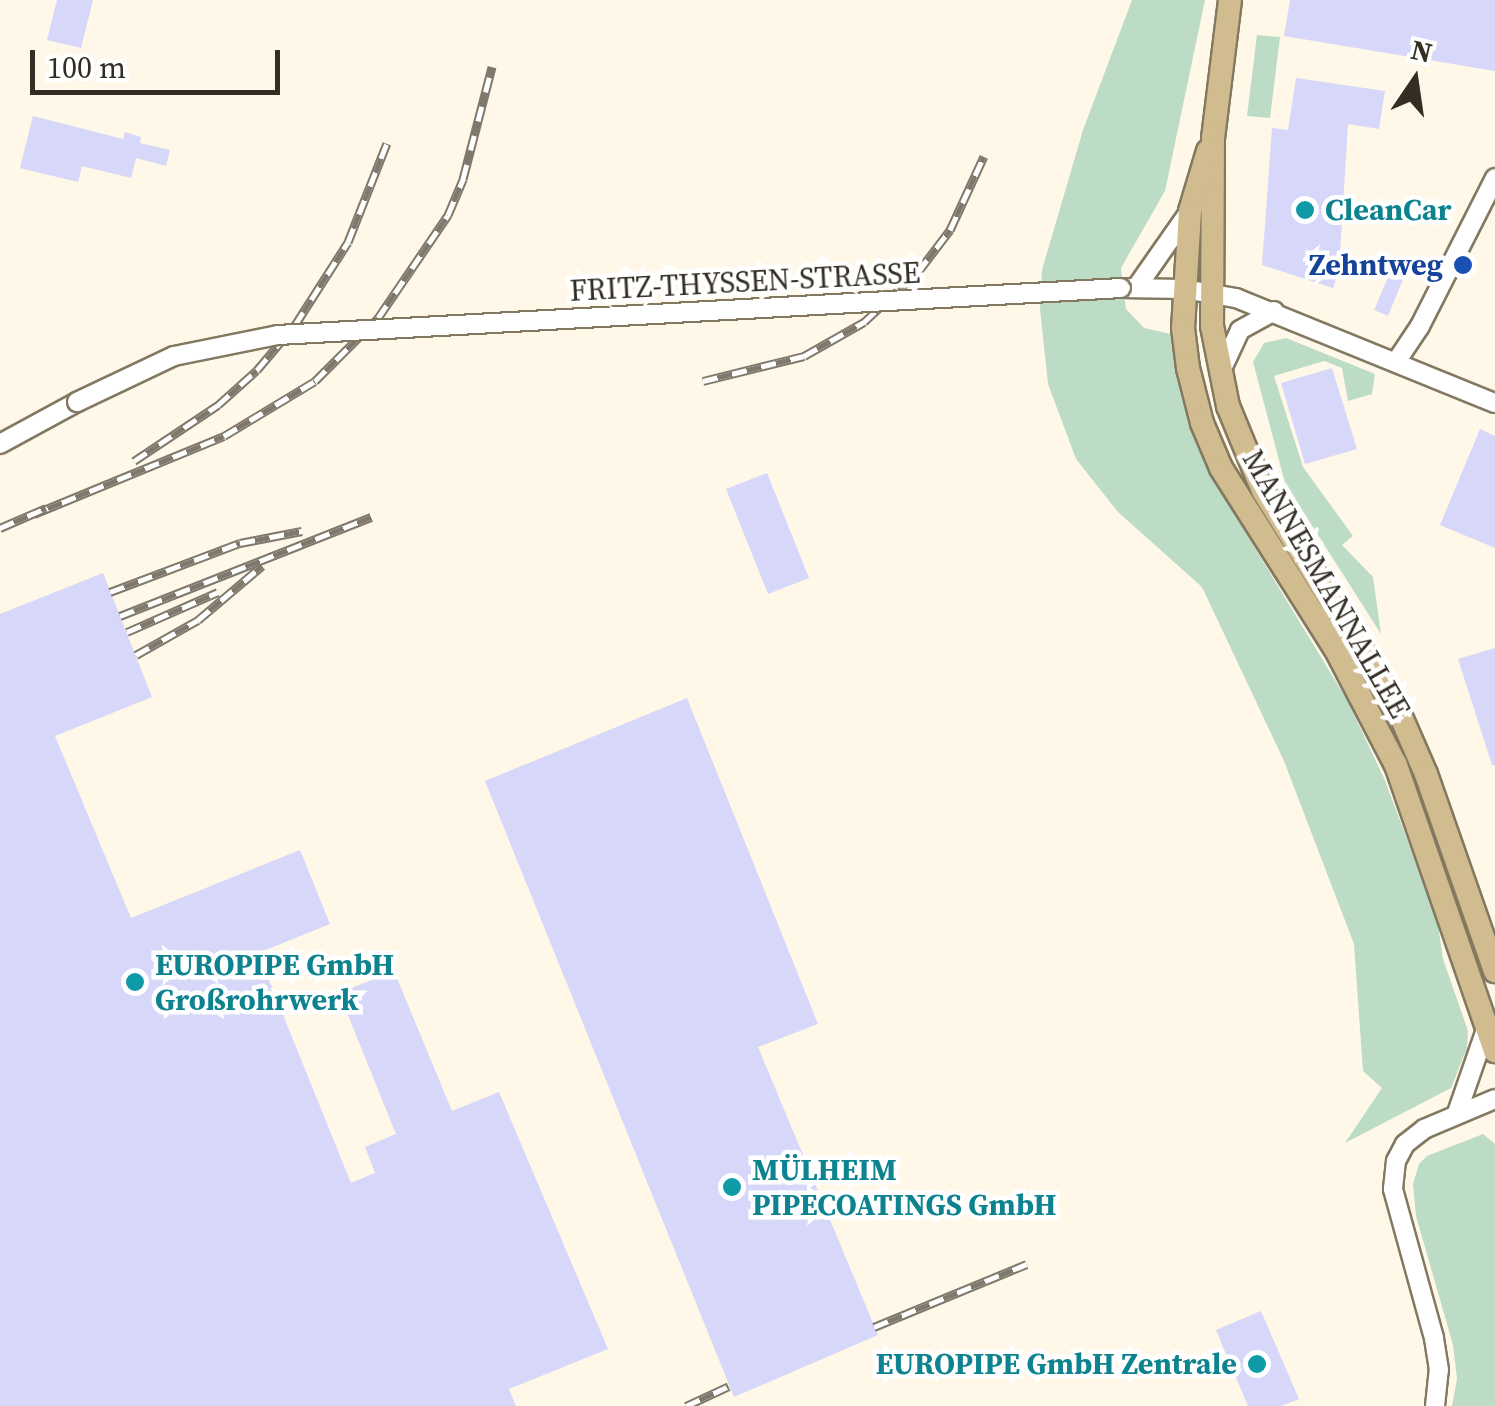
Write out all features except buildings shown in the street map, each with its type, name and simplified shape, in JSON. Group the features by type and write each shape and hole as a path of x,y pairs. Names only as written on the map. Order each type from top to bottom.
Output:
{"main road":[{"name":"MANNESMANNALLEE","path":"1230,0 1213,138 1213,335 1220,374 1238,437 1263,491 1395,704 1426,774 1495,971"},
{"name":"MANNESMANNALLEE","path":"1213,138 1190,211 1184,288 1186,358 1208,438 1230,484 1335,648 1396,765 1495,1051"}],"street":[{"path":"1396,362 1420,326 1495,178"},
{"path":"1128,288 1190,211"},
{"name":"FRITZ-THYSSEN-STRASSE","path":"0,444 174,356 278,335 1128,288 1213,292 1274,311 1495,403"},
{"path":"1220,374 1240,330 1274,311"},
{"path":"1457,1113 1486,1027"},
{"path":"1435,1406 1440,1370 1393,1189 1396,1161 1406,1144 1457,1113 1495,1099"}],"green space":[{"path":"1132,0 1205,0 1165,191 1121,268 1126,309 1144,328 1171,334 1186,405 1233,512 1347,700 1384,778 1437,919 1443,959 1468,1031 1467,1048 1451,1088 1345,1143 1382,1088 1363,1071 1354,944 1284,761 1202,587 1118,512 1076,459 1048,384 1040,309 1042,270 1083,130"},
{"path":"1257,35 1280,37 1270,118 1247,116"},
{"path":"1286,338 1375,374 1372,394 1348,401 1342,368 1324,361 1274,376 1303,467 1353,536 1342,545 1373,577 1381,634 1285,483 1253,362 1264,343"},
{"path":"1483,1134 1495,1144 1495,1406 1452,1406 1457,1379 1453,1345 1416,1216 1413,1184 1419,1164 1427,1156"}],"railway":[{"path":"34,514 224,436 315,381 378,318 448,215 463,179 492,67"},
{"path":"134,461 218,405 257,370 295,325 348,242 387,143"},
{"path":"703,381 804,356 864,322 918,272 950,230 984,156"},
{"path":"0,528 46,508"},
{"path":"120,616 371,517"},
{"path":"110,592 240,543 302,531"},
{"path":"136,655 198,620 262,566"},
{"path":"127,632 218,592"},
{"path":"874,1327 1027,1264"},
{"path":"686,1406 729,1386"}],"place":[{"name":"CleanCar","path":"1305,210"},
{"name":"Zehntweg","path":"1463,265"},
{"name":"EUROPIPE GmbH Großrohrwerk","path":"135,982"},
{"name":"MÜLHEIM PIPECOATINGS GmbH","path":"732,1187"},
{"name":"EUROPIPE GmbH Zentrale","path":"1257,1364"}]}
